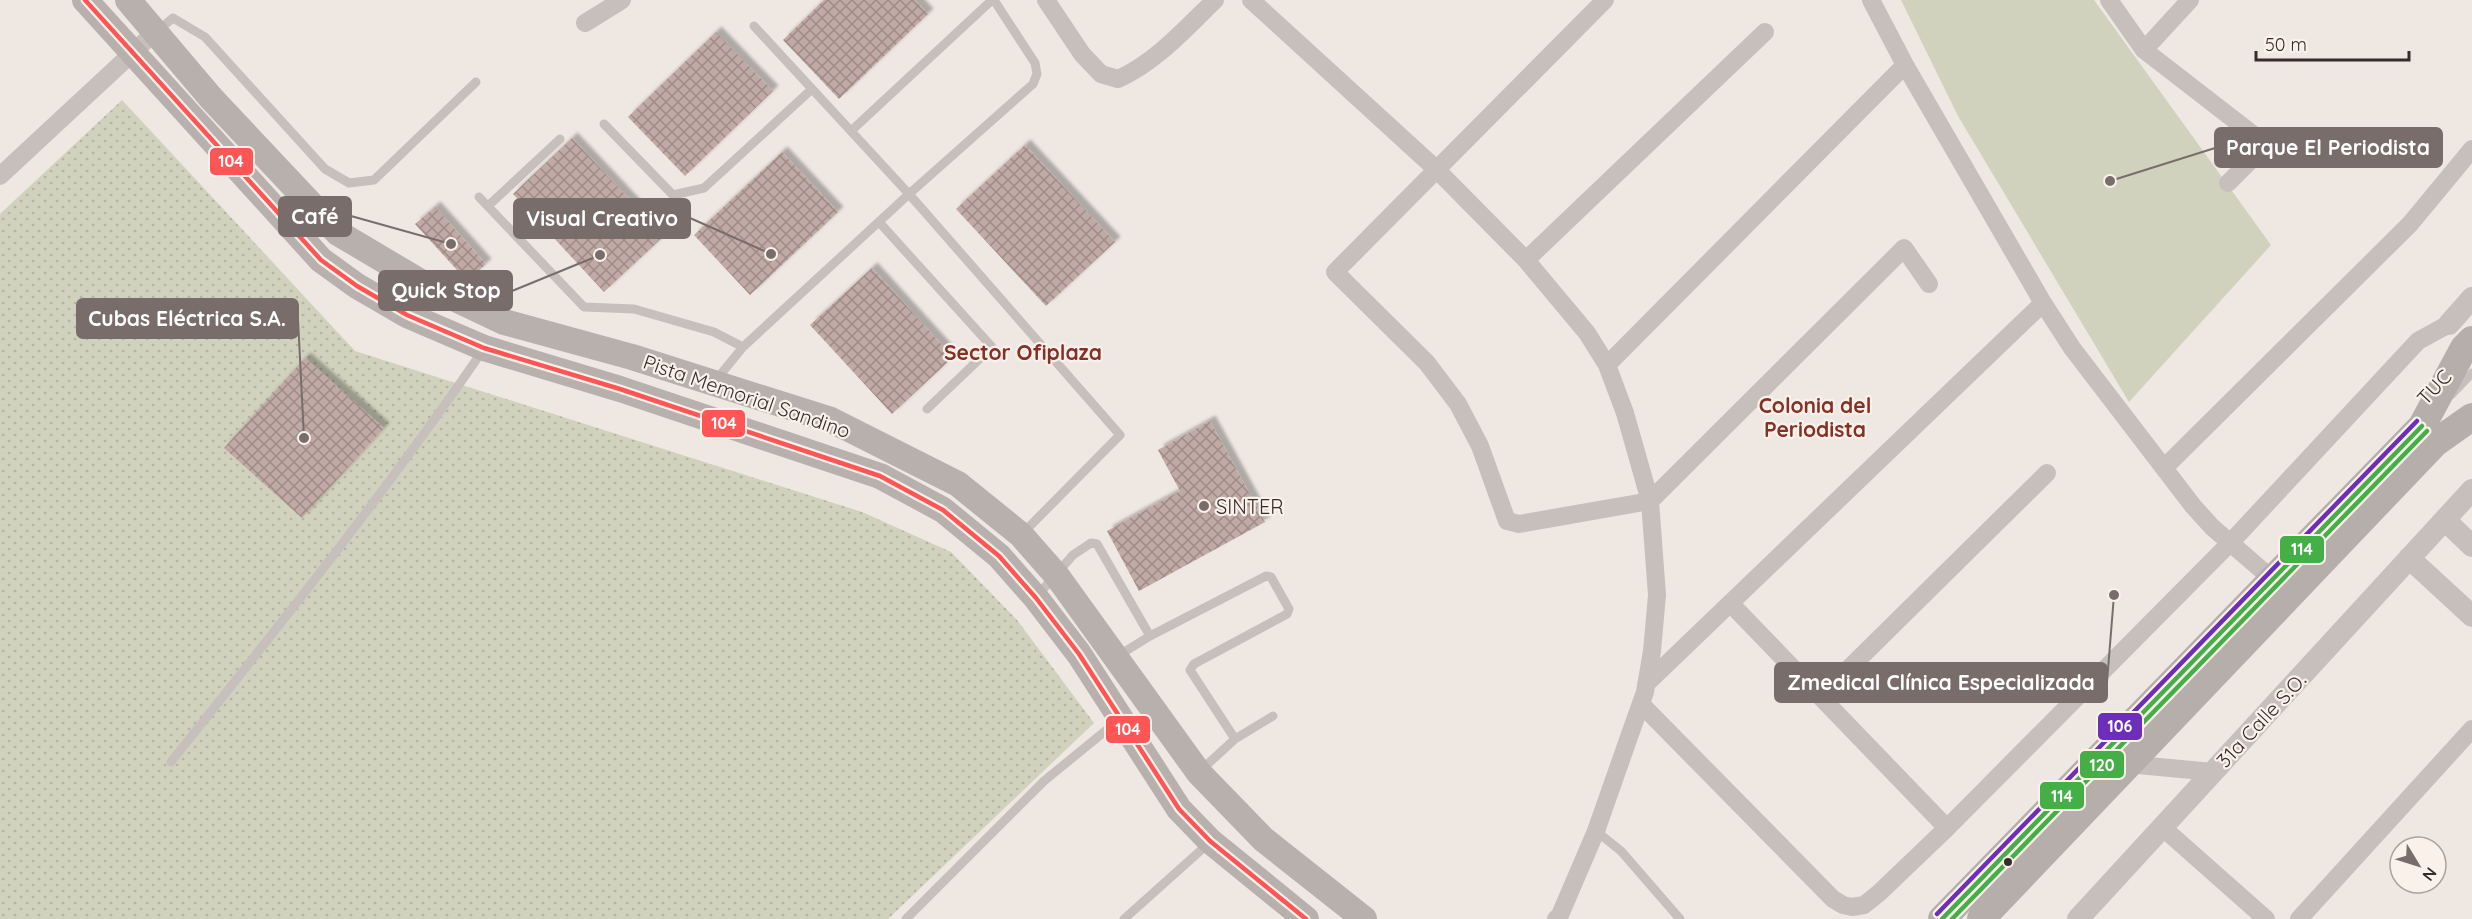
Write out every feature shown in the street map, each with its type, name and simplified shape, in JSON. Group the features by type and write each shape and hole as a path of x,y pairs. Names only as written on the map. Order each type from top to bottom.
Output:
{"main road":[{"name":"Pista Memorial Sandino","path":"85,0 321,260 357,286 407,315 484,348 620,389 880,476 943,510 999,556 1036,598 1079,654 1179,809 1210,841 1279,902 1306,919"},
{"name":"Pista Memorial Sandino","path":"128,0 211,98 338,233 424,284 504,322 632,357 713,385 831,420 958,484 1021,535 1057,576 1199,772 1263,839 1357,917"},
{"path":"1981,919 2127,764 2428,434 2464,348 2461,332"},
{"path":"620,389 638,385 690,399 701,396 713,385 717,396 728,410 739,418 775,430 795,447"},
{"path":"1942,919 2272,579 2428,434 2468,414"}],"street":[{"path":"585,23 622,0"},
{"path":"1046,0 1082,54 1101,74 1118,79 1138,70 1179,36 1215,0"},
{"path":"1251,0 1436,169 1526,260 1576,318 1607,365 1625,413 1650,501 1657,595 1653,647 1641,704 1596,831 1561,918"},
{"path":"1605,0 1335,272 1427,363 1458,404 1480,446 1505,517 1510,523 1519,524 1650,501 1904,248 1929,284"},
{"path":"1871,0 1905,65 2043,303 2072,348 2212,527 2272,579"},
{"path":"2109,0 2144,50 2259,139 2264,147 2228,183"},
{"path":"2144,50 2190,0"},
{"path":"0,176 155,32"},
{"path":"1526,260 1765,32"},
{"path":"1607,365 1905,65"},
{"path":"2164,468 2410,224 2472,149"},
{"path":"1641,704 1833,899 1852,907 1864,905 1947,828 2231,542 2418,341 2461,332 2472,298"},
{"path":"1646,684 2043,303"},
{"path":"1821,696 2048,473"},
{"name":"31a Calle S.O.","path":"2078,919 2472,490"},
{"path":"2445,520 2472,546"},
{"path":"2409,558 2472,616"},
{"path":"1731,604 1947,828"},
{"path":"1653,647 1656,655 1662,659 1675,657"},
{"path":"2299,919 2472,729"},
{"path":"2127,764 2213,772"},
{"path":"2162,827 2266,919"}],"lane":[{"path":"713,385 743,347 909,194 1033,84 1037,74 1035,63 993,0 851,131"},
{"path":"155,32 173,18 205,37 325,169 349,183 374,180 476,82"},
{"path":"754,26 909,194 1120,435 1021,535"},
{"path":"604,124 673,195 704,188 812,89"},
{"path":"488,206 560,139"},
{"path":"479,197 584,307 634,309 714,332 743,347"},
{"path":"879,222 992,347 927,409"},
{"path":"483,312 504,278"},
{"path":"171,762 356,527 428,430 484,348"},
{"name":"TUC","path":"2428,434 2472,373"},
{"path":"1036,598 1073,555 1091,543 1097,544 1150,636"},
{"path":"1115,657 1150,636 1266,576 1271,577 1289,609 1287,614 1194,664 1190,670 1234,739"},
{"path":"1199,772 1234,739 1273,716"},
{"path":"906,919 1044,782 1122,718"},
{"path":"1596,831 1621,851 1680,919"},
{"path":"1124,919 1210,841"}],"green space":[{"path":"1901,0 2094,0 2271,245 2129,402 1958,116"},
{"path":"122,100 355,351 862,512 951,552 1017,620 1094,723 888,919 0,919 0,214"}],"building":[{"path":"824,0 915,0 928,14 839,99 783,40"},
{"path":"716,32 773,91 685,176 628,117"},
{"path":"572,138 664,236 604,292 513,194"},
{"path":"1025,145 1115,242 1046,306 956,209"},
{"path":"782,152 838,212 750,295 694,235"},
{"path":"435,207 486,264 467,281 415,224"},
{"path":"872,268 953,357 892,414 810,325"},
{"path":"305,358 384,428 302,518 224,448"},
{"name":"SINTER","path":"1210,421 1265,522 1139,591 1107,531 1180,491 1158,450"}],"transit line":[{"name":"104","path":"85,0 321,260 357,286 407,315 484,348 620,389 880,476 943,510 999,556 1036,598 1079,654 1179,809 1210,841 1306,919"},
{"name":"106","path":"1937,914 2417,421"},
{"name":"114","path":"1942,919 2422,426"},
{"name":"120","path":"1952,919 2427,431"}],"place":[{"name":"Parque El Periodista","path":"2110,181"},
{"name":"Café","path":"451,244"},
{"name":"Visual Creativo","path":"771,254"},
{"name":"Quick Stop","path":"600,255"},
{"name":"Cubas Eléctrica S.A.","path":"304,438"},
{"name":"SINTER","path":"1204,506"},
{"name":"Zmedical Clínica Especializada","path":"2114,595"}],"district":[{"name":"Sector Ofiplaza","path":"1023,352"},
{"name":"Colonia del Periodista","path":"1815,417"}]}
